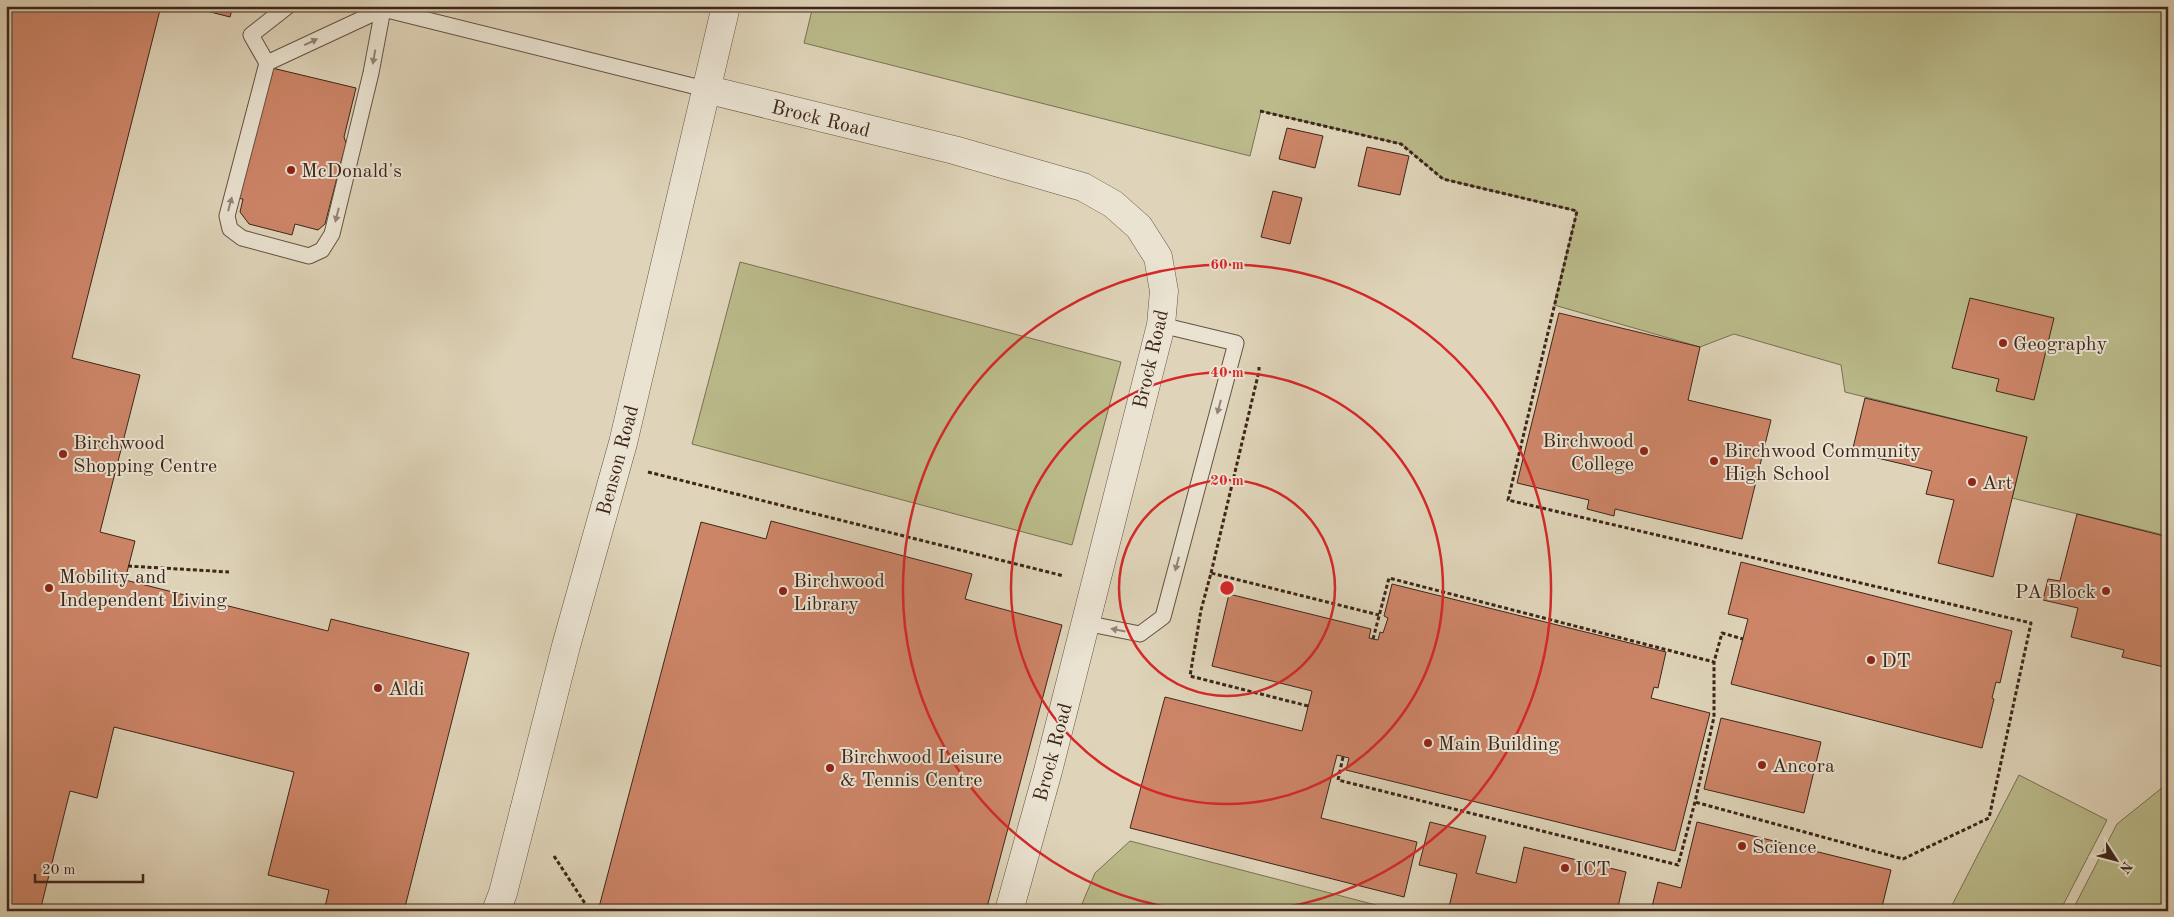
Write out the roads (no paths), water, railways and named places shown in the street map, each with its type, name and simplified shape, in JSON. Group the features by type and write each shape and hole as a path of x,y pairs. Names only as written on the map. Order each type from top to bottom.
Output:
{"street":[{"name":"Benson Road","path":"496,911 503,893 571,628 617,464 660,291 705,89 726,6"},
{"name":"Brock Road","path":"705,89 954,150 1083,187 1113,204 1139,228 1158,257 1164,291 1161,325 1048,771 1009,911"}],"lane":[{"path":"288,6 251,35 267,63 227,216 230,229 242,238 309,256 322,250 332,234 371,73 383,9"},
{"path":"364,6 383,9 705,89"},
{"path":"267,63 383,9"},
{"path":"1085,623 1140,634 1163,617 1236,343 1161,325"}],"place":[{"name":"McDonald's","path":"291,170"},
{"name":"Geography","path":"2003,343"},
{"name":"Birchwood College","path":"1644,451"},
{"name":"Birchwood Shopping Centre","path":"63,454"},
{"name":"Birchwood Community High School","path":"1714,461"},
{"name":"Art","path":"1972,482"},
{"name":"Mobility and Independent Living","path":"49,588"},
{"name":"Birchwood Library","path":"783,591"},
{"name":"PA Block","path":"2106,591"},
{"name":"DT","path":"1871,660"},
{"name":"Aldi","path":"378,688"},
{"name":"Main Building","path":"1428,743"},
{"name":"Ancora","path":"1762,765"},
{"name":"Birchwood Leisure & Tennis Centre","path":"830,768"},
{"name":"Science","path":"1742,846"},
{"name":"ICT","path":"1565,868"}]}
